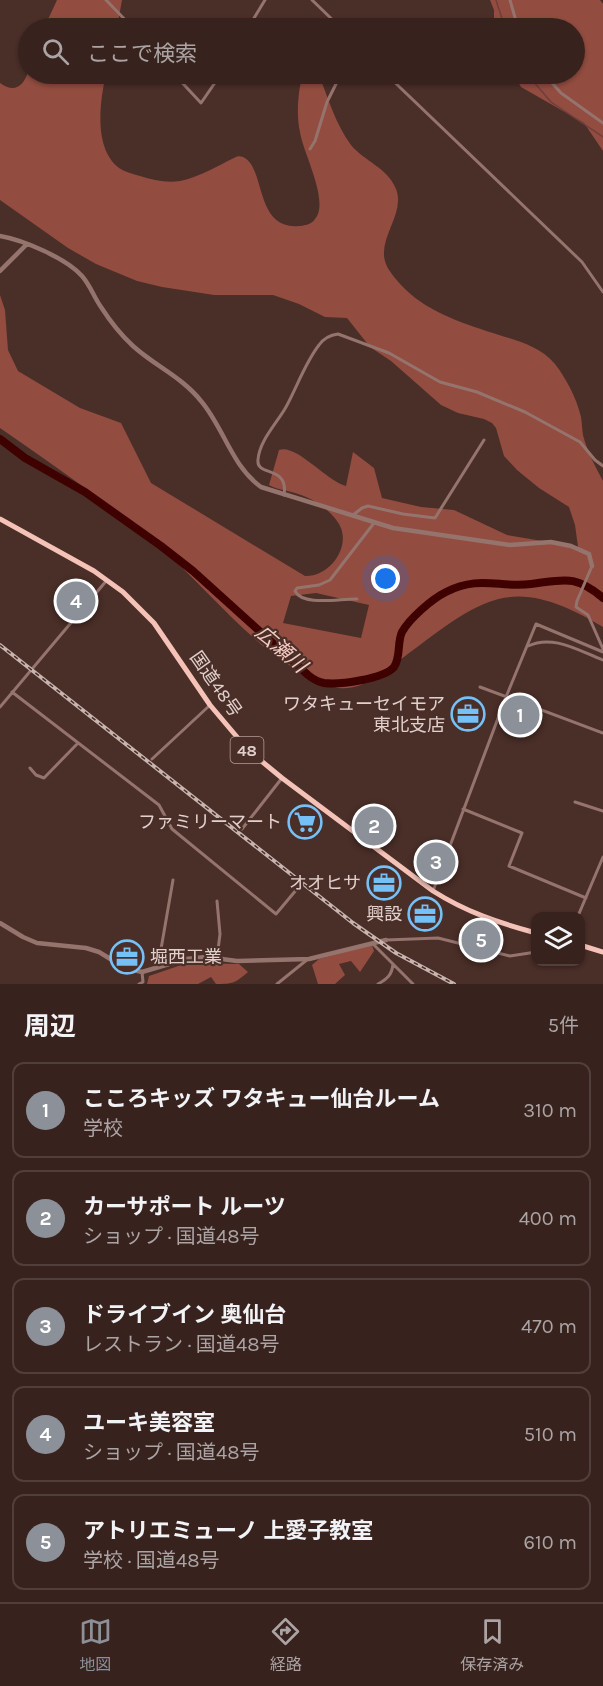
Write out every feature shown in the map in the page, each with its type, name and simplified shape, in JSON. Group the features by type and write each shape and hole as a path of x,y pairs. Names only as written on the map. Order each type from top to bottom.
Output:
{"highway":[{"name":"国道48号","path":"0,519 107,580 127,596 154,623 210,705 248,750 282,778 433,891 472,913 531,931"},
{"path":"585,947 603,952"}],"street":[{"path":"106,0 123,18"},
{"path":"254,18 265,0"},
{"path":"312,0 331,18"},
{"path":"510,0 515,18"},
{"path":"183,84 201,103 214,84"},
{"path":"310,148 315,141 327,102 336,84"},
{"path":"396,84 582,262 603,292"},
{"path":"553,84 561,93 603,123"},
{"path":"0,236 27,244 60,260 78,272 101,307 134,347 181,381 202,401 237,462 251,480 261,487 374,523 416,532 510,545 551,542 587,552 590,555 592,566 576,601 577,610 588,615 603,651"},
{"path":"0,271 27,244"},
{"path":"284,496 285,485 281,477 258,466 260,450 285,409 314,352 332,334 338,334 389,353 440,382 477,392 525,412 580,442 603,466"},
{"path":"352,516 362,508 369,506 435,518 484,440"},
{"path":"357,599 313,600 299,597 295,591 297,588 319,585 330,580 374,523"},
{"path":"0,707 107,580"},
{"path":"433,891 536,624 603,651"},
{"path":"527,646 540,640 548,640 603,660"},
{"path":"480,687 603,733"},
{"path":"12,692 159,805 172,829 276,914 297,889"},
{"path":"0,698 5,701"},
{"path":"152,759 210,705"},
{"path":"30,768 36,776 44,778 78,743"},
{"path":"242,829 282,778"},
{"path":"575,802 603,812"},
{"path":"463,809 522,833 509,866 586,898"},
{"path":"580,912 603,857"},
{"path":"166,964 161,948 173,880"},
{"path":"217,902 220,934 217,958"},
{"path":"0,924 37,943 86,948 99,952 125,968 142,972 186,959 268,961 309,959 386,940 438,938 510,956 531,953"},
{"path":"372,942 413,984"},
{"path":"277,984 309,959"},
{"path":"378,984 389,977 393,964"},
{"path":"139,984 143,982 142,972"}],"shaded area":[{"path":"57,0 122,0 119,18 49,18"},
{"path":"490,0 600,0 603,4 603,151 584,123 519,84 585,84 585,18 494,18"},
{"path":"0,83 10,88 21,85 104,84 100,124 102,137 105,149 119,168 150,179 175,182 201,174 240,156 250,163 268,209 274,218 285,225 299,226 315,219 319,211 319,201 318,190 302,141 298,110 299,95 301,84 322,84 341,129 351,145 382,170 396,189 397,208 387,236 384,255 387,267 394,277 425,305 462,322 522,342 543,353 555,364 571,389 581,417 587,447 603,481 603,627 580,614 542,600 529,597 503,598 490,601 464,614 399,661 361,685 345,688 334,687 296,669 275,655 236,622 182,567 145,534 84,487 0,428 0,295 5,310 8,350 18,371 80,408 121,423 151,483 305,576 315,575 331,565 341,548 342,530 333,516 313,500 269,485 279,450 294,452 338,483 346,486 353,452 374,468 382,498 421,507 454,510 507,535 578,547 575,525 569,507 539,488 504,456 496,428 492,423 458,413 441,405 391,361 370,347 347,318 325,317 299,304 273,295 214,295 137,281 96,264 68,248 0,200","holes":["316,593 369,605 361,638 283,623 291,596"]},
{"path":"372,945 374,951 360,972 351,961 339,964 345,975 335,984 318,984 312,965 319,959"},
{"path":"187,963 239,964 248,972 237,981 226,984 216,984 211,977 198,984 147,984 149,976"}],"waterway":[{"path":"496,0 502,18"},
{"path":"536,84 551,102 603,137"},
{"name":"広瀬川","path":"0,439 25,458 85,492 161,546 193,571 308,675 322,683 361,680 389,671 396,663 402,632 410,621 434,599 458,587 479,583 520,585 569,580 585,585 603,598"}],"railway":[{"path":"0,645 353,923 396,953 454,984"}],"place":[{"name":"ユーキ美容室","path":"76,601"},
{"name":"ワタキューセイモア 東北支店","path":"468,714"},
{"name":"こころキッズ ワタキュー仙台ルーム","path":"520,715"},
{"name":"ファミリーマート","path":"305,822"},
{"name":"カーサポート ルーツ","path":"374,826"},
{"name":"ドライブイン 奥仙台","path":"436,862"},
{"name":"オオヒサ","path":"384,883"},
{"name":"興設","path":"425,914"},
{"name":"アトリエミューノ 上愛子教室","path":"481,940"},
{"name":"堀西工業","path":"127,957"}]}
